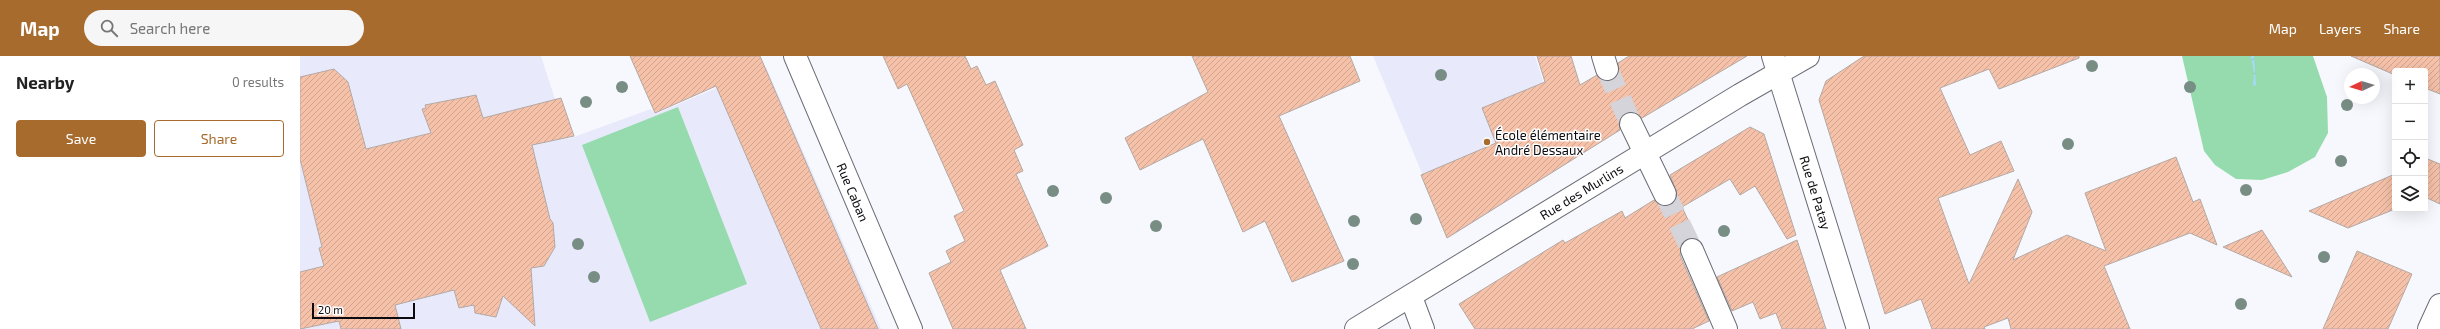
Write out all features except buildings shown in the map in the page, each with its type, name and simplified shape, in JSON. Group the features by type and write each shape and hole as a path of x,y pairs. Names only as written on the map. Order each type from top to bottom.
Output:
{"street":[{"name":"Rue Caban","path":"795,56 911,329"},
{"name":"Rue des Murlins","path":"1356,329 1411,297 1740,95 1776,65 1808,56"},
{"name":"Rue de Patay","path":"1776,65 1858,329"},
{"path":"1630,124 1665,194"},
{"path":"1692,250 1721,327"},
{"path":"1411,297 1423,329"},
{"path":"2429,329 2440,305"}],"shaded area":[{"path":"300,56 541,56 568,139 651,109 655,114 766,67 881,329 300,329"},
{"name":"École élémentaire André Dessaux","path":"1373,56 1535,56 1557,125 1573,160 1449,238"}],"green space":[{"path":"2182,56 2313,56 2327,97 2328,133 2315,157 2288,172 2262,180 2236,179 2215,165 2204,151"},
{"path":"678,107 747,284 650,322 582,145"}],"water":[{"path":"2251,56 2254,56 2256,86 2253,85 2254,74"}],"tunnel":[{"path":"1607,69 1631,124"},
{"path":"1665,194 1692,250"}],"place":[{"name":"École élémentaire André Dessaux","path":"1487,142"}]}
